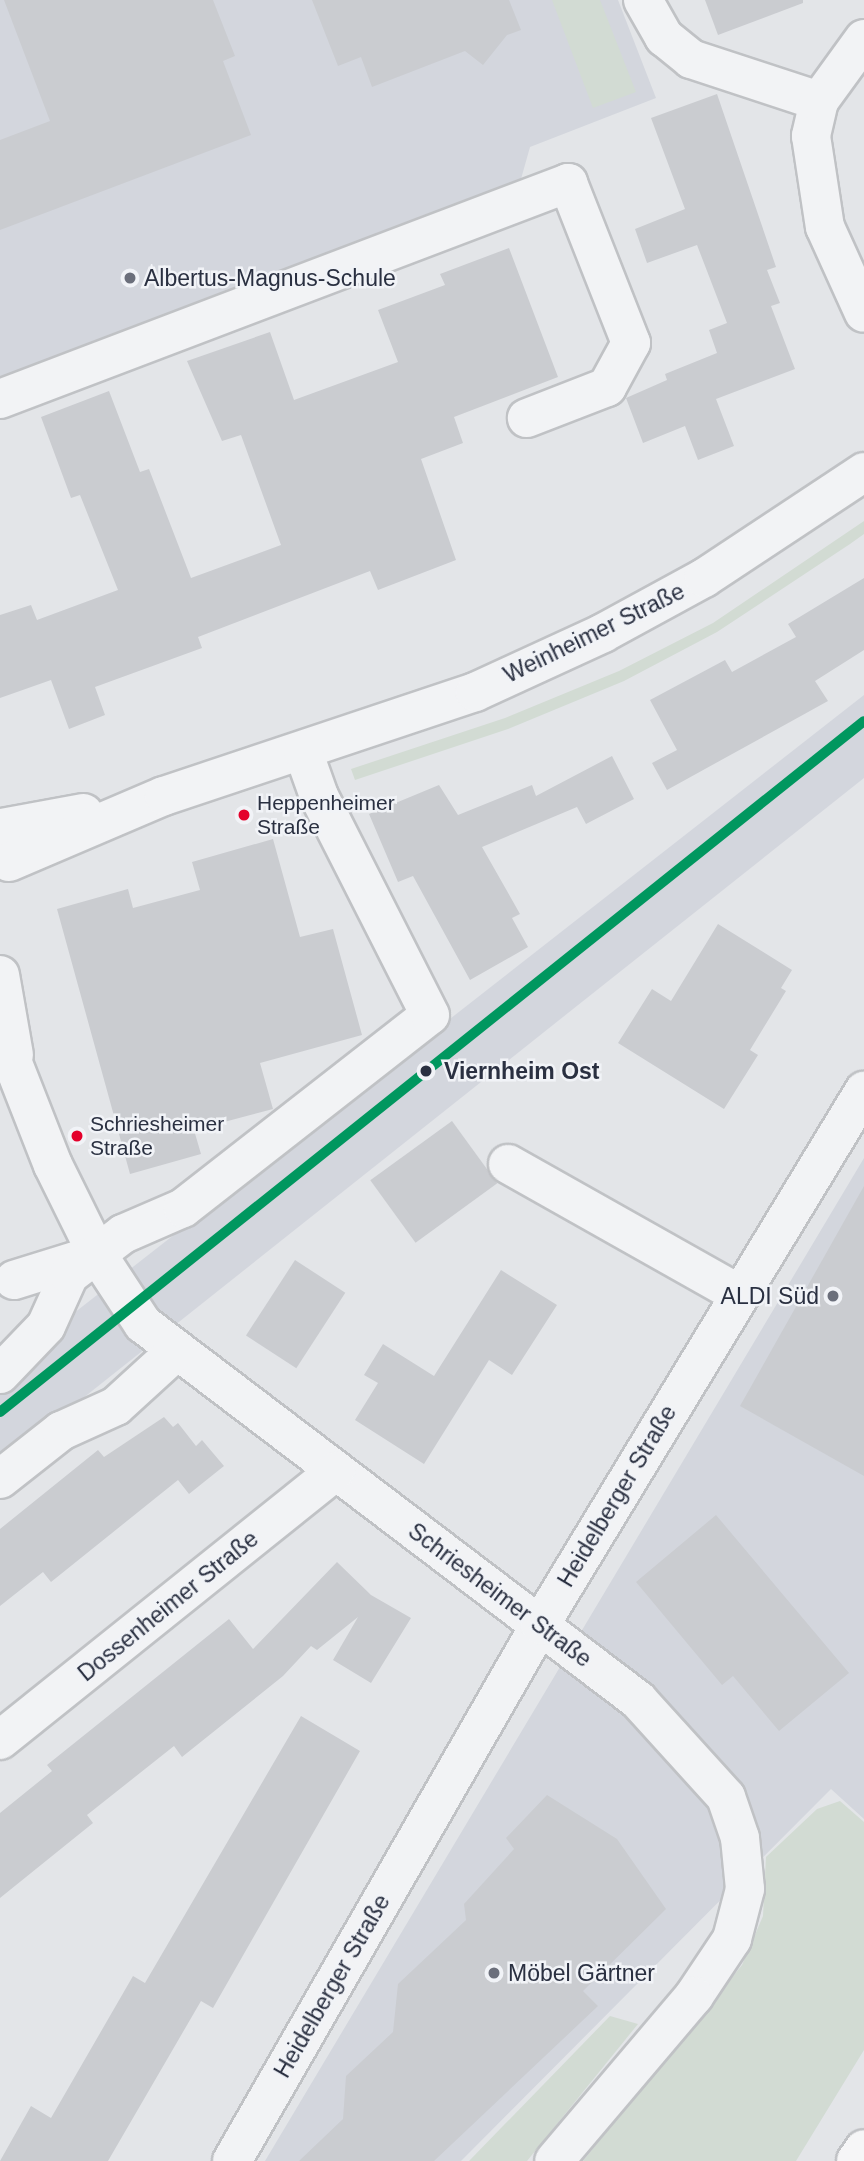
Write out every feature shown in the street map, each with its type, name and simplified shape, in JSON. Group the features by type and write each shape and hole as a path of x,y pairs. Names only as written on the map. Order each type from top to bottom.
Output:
{"highway":[{"path":"856,2161 864,2149"}],"street":[{"path":"643,0 664,37 691,59 819,101"},
{"path":"864,39 819,101 811,136 813,174 864,313"},
{"path":"0,399 568,183 631,343 607,387 527,418"},
{"name":"Weinheimer Straße","path":"3,851 475,692 603,633 704,578 864,472"},
{"path":"0,1374 46,1326 69,1275 123,1234 183,1208 430,1015 319,796 303,751"},
{"name":"Schriesheimer Straße","path":"0,975 16,1068"},
{"name":"Schriesheimer Straße","path":"0,1030 53,1165 96,1254 130,1308 174,1353 336,1471 638,1700 726,1797 740,1838 745,1889 732,1939 694,1996 554,2161"},
{"name":"Heidelberger Straße","path":"232,2161 540,1625 864,1091"},
{"path":"508,1164 739,1294"},
{"path":"14,1280 96,1254"},
{"path":"0,1479 61,1431 116,1406 174,1353"},
{"name":"Dossenheimer Straße","path":"0,1740 336,1471"}],"shaded area":[{"name":"Albertus-Magnus-Schule","path":"0,0 618,0 656,98 530,147 521,179 0,377"},
{"path":"552,0 600,0 636,92 593,108"},
{"path":"864,521 864,534 850,544 717,632 624,681 508,729 355,780 351,769 505,718 619,671 713,623"},
{"path":"864,695 864,778 0,1464 0,1385 60,1324"},
{"path":"864,1158 864,1819 831,1789 461,2161 265,2161"},
{"path":"840,1801 864,1822 864,2050 796,2161 583,2161 742,1965 763,1916 766,1857 817,1809"},
{"path":"610,2016 638,2024 527,2161 469,2161"}],"building":[{"path":"4,0 213,0 235,56 223,61 251,135 0,230 0,140 50,121"},
{"path":"312,0 509,0 521,30 507,35 483,65 465,51 372,87 361,57 338,66"},
{"path":"705,0 803,0 803,3 718,35"},
{"path":"717,94 776,267 767,270 780,303 771,306 795,369 716,399 734,446 698,460 685,426 643,443 626,398 667,380 665,374 717,353 709,330 727,323 697,245 647,263 635,229 685,209 651,118"},
{"path":"509,248 558,377 454,417 463,443 421,459 456,560 378,590 370,571 198,637 202,648 95,687 105,715 69,729 51,680 0,698 0,615 31,605 37,620 118,590 80,495 71,498 41,417 109,391 140,472 149,469 191,578 281,545 241,435 222,441 187,361 270,332 294,400 398,362 378,310 445,285 440,274"},
{"path":"864,578 864,650 815,681 828,701 667,790 652,763 677,750 650,700 725,660 732,672 796,637 788,624"},
{"path":"612,756 634,799 586,824 577,807 482,847 520,914 512,918 528,947 470,980 413,876 398,882 369,814 439,785 458,815 532,785 536,796"},
{"path":"273,839 300,937 333,929 362,1035 260,1063 273,1109 194,1130 201,1154 130,1174 57,909 128,889 133,908 200,890 192,862"},
{"path":"718,924 792,970 781,988 786,991 750,1050 758,1055 724,1109 618,1043 652,989 671,1001"},
{"path":"452,1121 497,1183 416,1243 370,1180"},
{"name":"ALDI Süd","path":"864,1186 864,1476 740,1406"},
{"path":"295,1260 345,1293 296,1368 246,1335"},
{"path":"501,1270 557,1305 512,1375 489,1360 424,1464 355,1420 378,1383 364,1375 383,1344 434,1376"},
{"path":"164,1417 173,1427 178,1423 196,1446 202,1440 224,1466 189,1494 178,1480 51,1582 43,1572 0,1606 0,1529 98,1450 104,1457"},
{"path":"716,1515 849,1673 779,1731 733,1676 722,1685 636,1582"},
{"path":"337,1562 371,1595 411,1618 371,1683 333,1660 358,1617 317,1650 311,1646 283,1676 182,1757 174,1746 87,1815 93,1823 0,1898 0,1813 52,1771 47,1765 229,1619 253,1649"},
{"path":"301,1716 360,1751 213,2008 201,2001 108,2161 0,2161 31,2106 51,2118 133,1976 145,1983"},
{"name":"Möbel Gärtner","path":"547,1795 617,1839 666,1909 583,1991 598,2006 434,2161 299,2161 343,2119 346,2076 393,2032 398,1984 466,1920 464,1904 514,1849 506,1838"}],"transit line":[{"path":"0,1412 864,721"}],"place":[{"name":"Albertus-Magnus-Schule","path":"130,278"},
{"name":"Heppenheimer Straße","path":"244,815"},
{"name":"Viernheim Ost","path":"426,1071"},
{"name":"Schriesheimer Straße","path":"77,1136"},
{"name":"ALDI Süd","path":"833,1296"},
{"name":"Möbel Gärtner","path":"494,1973"}]}
